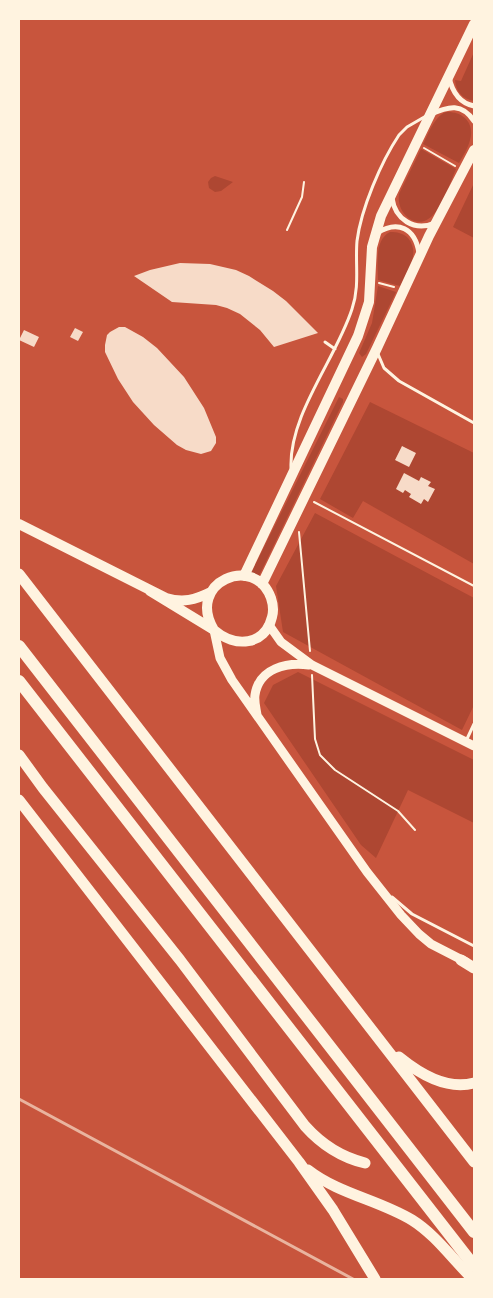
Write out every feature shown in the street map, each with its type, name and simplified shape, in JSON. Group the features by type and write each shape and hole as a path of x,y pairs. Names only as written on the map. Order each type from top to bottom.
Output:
{"highway":[{"path":"19,574 474,1162"},
{"path":"19,646 474,1232"},
{"path":"19,681 474,1266"},
{"path":"19,755 43,788 180,960 305,1126 333,1151 347,1158 365,1163"},
{"path":"19,800 299,1162 333,1210 375,1279"},
{"path":"461,960 474,967"},
{"path":"379,1038 406,1062 433,1079 454,1085 474,1083"},
{"path":"299,1162 329,1184 399,1213 419,1225 473,1279"}],"main road":[{"path":"244,576 362,326 369,302 372,251 383,211 474,24"},
{"path":"262,584 420,256 474,150"},
{"path":"19,524 150,591 227,639 243,642 253,640 262,634 269,625 273,615 273,603 269,593 262,584 254,578 244,576 234,576 217,584 207,602 209,622 214,630"},
{"path":"150,591 179,601 194,599 211,592"}],"street":[{"path":"449,77 453,90 459,98 465,103 474,106"},
{"path":"431,114 444,108 454,107 465,111 474,121"},
{"path":"392,195 395,209 399,216 407,223 423,226 437,222"},
{"path":"375,235 393,227 405,229 416,241 420,256"},
{"path":"269,625 280,642 312,665 474,746"},
{"path":"214,630 218,652 224,665 258,717 367,872 401,915 419,934 439,949 461,960"},
{"path":"258,717 254,696 265,676 272,670 287,664 312,665"}],"lane":[{"path":"292,476 292,453 298,425 349,318 355,298 358,238 365,205 399,135 410,125 431,114"},
{"path":"325,342 335,349"},
{"path":"377,348 382,365 393,377 474,423"},
{"path":"466,742 474,724"},
{"path":"367,872 408,911 474,946"}],"path":[{"path":"422,147 456,166"},
{"path":"286,230 302,197 304,182"},
{"path":"377,282 398,288"},
{"path":"314,502 474,586"},
{"path":"299,532 310,645"},
{"path":"313,682 315,739 320,755 335,770 398,811 415,830"}],"shaded area":[{"path":"474,52 474,101 467,99 461,94 455,80 461,81"},
{"path":"446,112 462,116 471,128 469,143 459,163 423,144 435,121"},
{"path":"421,149 456,169 437,211 427,220 421,222 414,221 404,214 399,201 399,194"},
{"path":"215,176 233,182 221,191 215,192 209,188 208,182"},
{"path":"474,183 474,238 453,227"},
{"path":"390,232 406,236 412,244 412,262 400,286 378,280 379,247 381,241"},
{"path":"378,286 396,292 366,354 362,357 359,353 372,323"},
{"path":"339,397 343,399 343,402 258,578 250,575"},
{"path":"370,402 474,453 474,564 363,501 353,518 320,499"},
{"path":"315,513 474,598 474,705 462,730 283,632 276,586"},
{"path":"298,672 474,760 474,823 408,790 376,858 361,845 264,703 273,685"}],"building":[{"path":"180,263 210,264 236,270 249,276 286,301 318,333 274,347 260,330 240,314 216,305 172,302 134,276"},
{"path":"119,327 125,327 143,337 157,348 184,377 204,408 216,437 216,443 211,451 201,454 186,450 177,445 154,425 133,402 118,379 105,352 107,335"},
{"path":"75,328 83,332 78,341 70,337"},
{"path":"24,330 39,337 34,347 19,340"},
{"path":"402,446 416,453 409,467 395,460"},
{"path":"404,473 419,481 421,477 431,482 428,486 435,489 428,502 424,499 421,504 409,497 411,494 405,490 403,493 396,489"}],"railway":[{"path":"19,1099 353,1279"}]}
